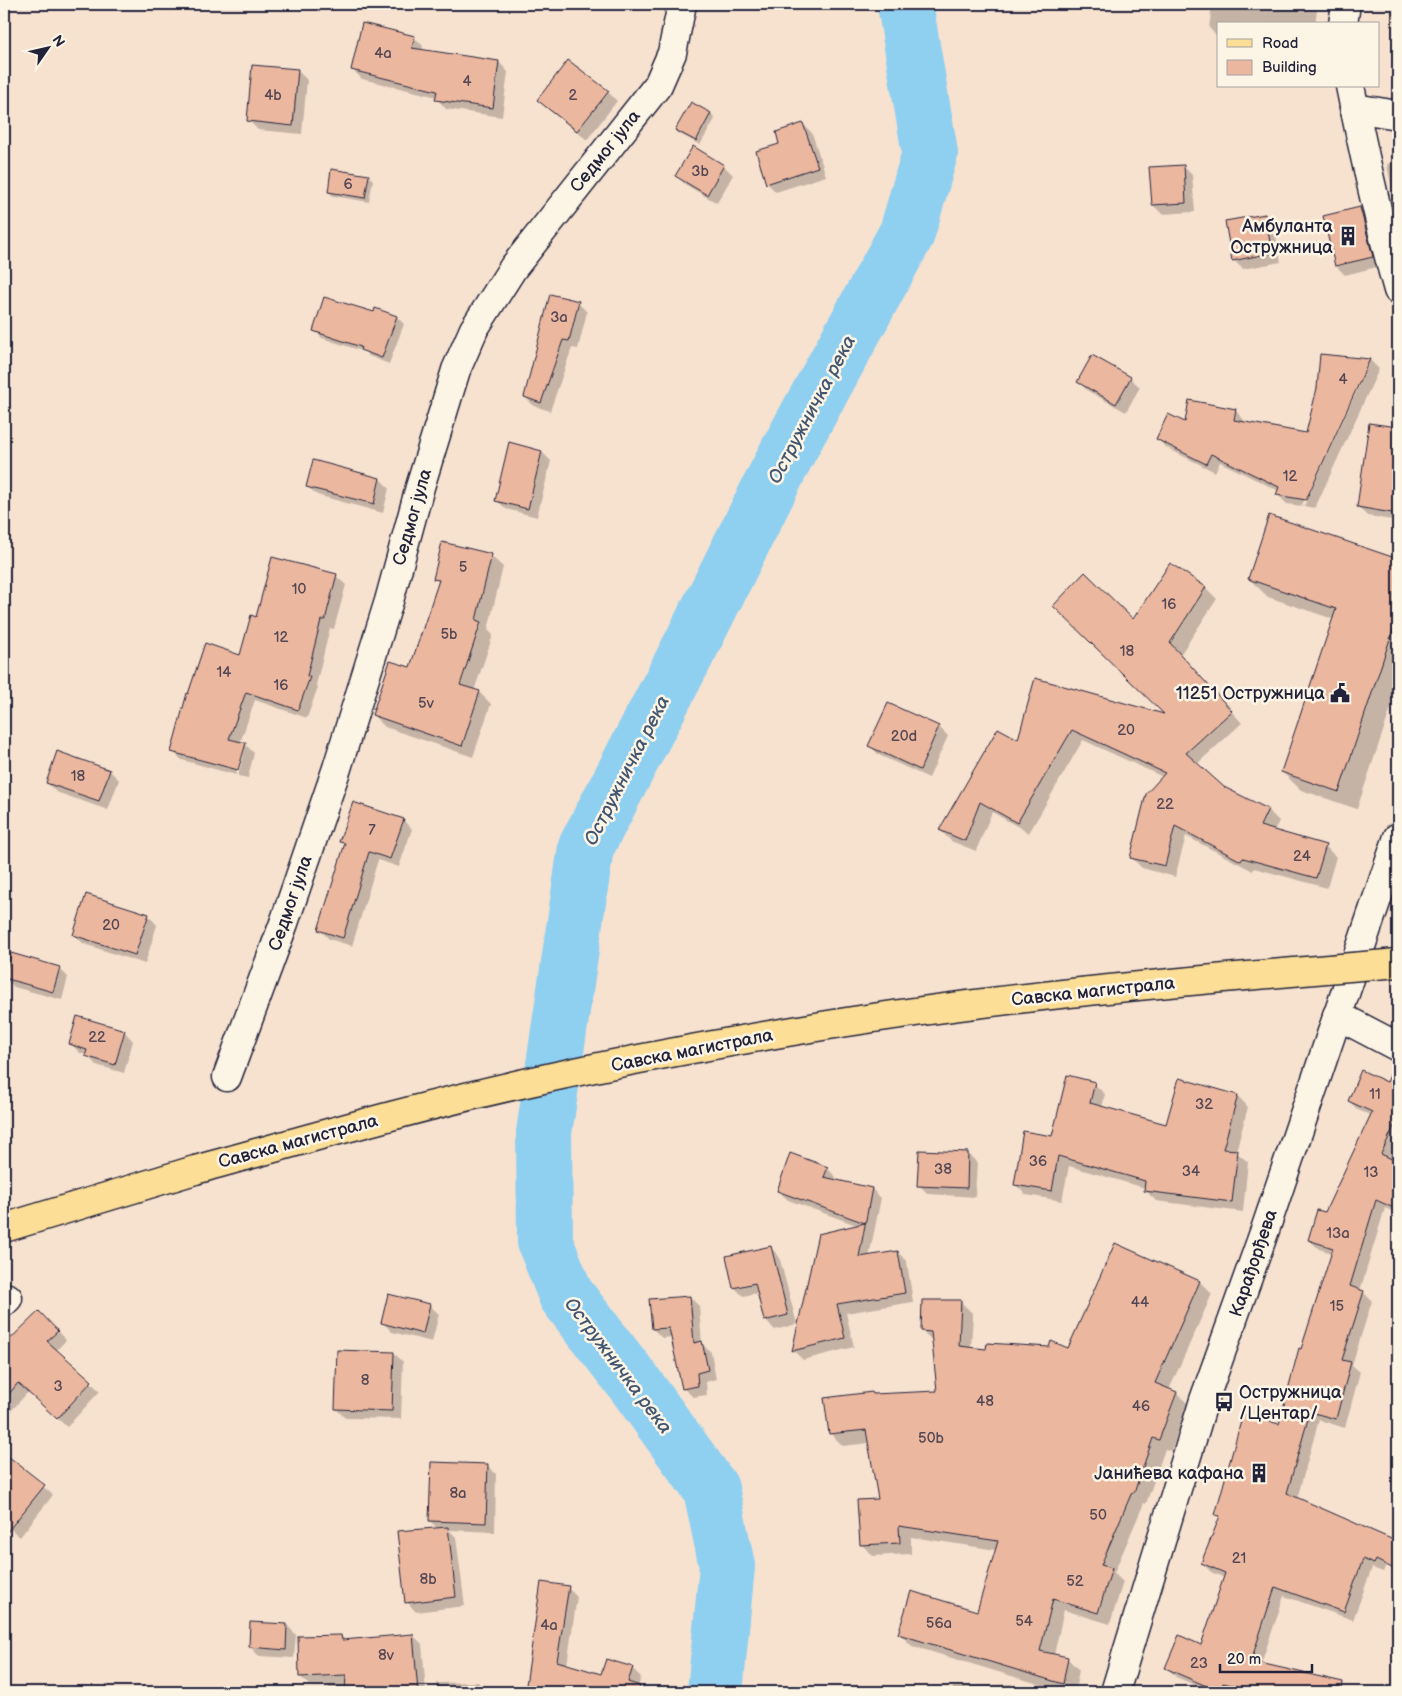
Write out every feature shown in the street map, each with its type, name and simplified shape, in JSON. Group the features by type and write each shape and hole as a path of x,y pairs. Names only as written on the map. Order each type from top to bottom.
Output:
{"main road":[{"name":"Савска магистрала","path":"4,1228 195,1170 376,1120 534,1081 802,1029 958,1007 1154,984 1398,963"}],"street":[{"name":"Седмог јула","path":"227,1077 284,923 337,768 389,601 420,487 456,370 474,329 513,268 658,85 672,53 682,4"},
{"path":"1343,22 1346,4"},
{"path":"1352,97 1398,116"},
{"path":"1352,97 1383,237 1398,290"},
{"name":"Карађорђева","path":"1115,1692 1204,1400 1269,1218 1336,1015 1398,837"},
{"path":"1336,1015 1398,1047"}],"building":[{"path":"362,23 415,36 412,48 499,61 493,108 435,100 437,91 351,70"},
{"path":"568,60 609,91 577,131 537,100"},
{"path":"252,65 298,69 293,126 247,121"},
{"path":"691,102 711,113 696,141 675,130"},
{"path":"803,123 818,167 766,184 756,151 779,144 776,132"},
{"path":"693,146 724,165 707,195 675,176"},
{"path":"1184,165 1186,203 1152,205 1149,167"},
{"path":"331,169 369,175 365,198 328,192"},
{"name":"Амбуланта Остружница","path":"1360,207 1373,257 1335,266 1323,216"},
{"path":"1265,214 1272,253 1232,261 1225,221"},
{"path":"550,294 579,301 569,341 563,340 541,403 524,397"},
{"path":"324,297 374,312 375,308 397,316 382,358 360,350 361,347 313,331"},
{"path":"1320,354 1370,359 1306,500 1276,495 1279,487 1211,454 1206,464 1156,439 1168,414 1185,422 1189,400 1236,409 1234,420 1306,433 1317,388"},
{"path":"1092,355 1131,377 1116,404 1077,382"},
{"path":"1369,423 1397,427 1394,446 1398,446 1398,514 1357,507"},
{"path":"509,442 542,451 528,509 495,501"},
{"path":"313,460 380,478 374,504 306,487"},
{"name":"11251 Остружница","path":"1269,515 1398,559 1398,615 1339,792 1281,772 1336,609 1248,579"},
{"path":"442,542 492,554 476,620 481,622 460,685 480,691 462,746 372,715 390,661 410,667 439,580 433,579"},
{"path":"272,557 337,574 325,620 321,620 307,676 310,677 298,710 246,692 229,739 246,743 238,770 171,752 187,693 205,643 240,655 251,615 256,617"},
{"path":"1170,563 1206,587 1170,643 1232,711 1186,753 1224,787 1268,809 1260,826 1326,845 1316,878 1243,858 1241,861 1175,826 1165,866 1130,858 1146,794 1165,773 1072,730 1017,823 980,802 965,841 939,830 998,728 1018,739 1035,678 1164,714 1053,606 1085,572 1133,619"},
{"path":"888,703 939,726 920,770 868,746"},
{"path":"57,751 110,770 99,801 46,783"},
{"path":"353,802 404,819 390,859 369,852 343,938 318,930 345,843 339,842"},
{"path":"86,894 149,914 135,955 73,935"},
{"path":"11,953 60,967 53,992 4,978"},
{"path":"77,1016 125,1030 115,1065 85,1056 87,1050 69,1044"},
{"path":"1396,1062 1398,1063 1398,1123 1396,1122 1381,1154 1398,1162 1398,1210 1376,1200 1350,1286 1364,1291 1342,1360 1351,1362 1336,1419 1310,1412 1287,1493 1398,1542 1398,1571 1376,1560 1374,1564 1363,1559 1344,1612 1275,1587 1251,1661 1343,1682 1342,1692 1264,1692 1223,1683 1220,1692 1165,1668 1179,1635 1201,1645 1225,1573 1201,1563 1220,1516 1215,1515 1243,1414 1279,1424 1299,1348 1301,1349 1333,1248 1308,1240 1317,1210 1325,1212 1372,1112 1348,1101 1361,1070 1387,1082"},
{"path":"1067,1075 1095,1082 1090,1103 1166,1124 1179,1078 1238,1095 1223,1149 1238,1150 1232,1202 1144,1191 1145,1181 1058,1156 1052,1191 1014,1185 1023,1131 1052,1136"},
{"path":"919,1150 968,1152 967,1188 917,1186"},
{"path":"790,1153 828,1167 824,1177 872,1188 859,1257 898,1251 905,1293 837,1304 845,1338 792,1351 818,1234 865,1223 777,1191"},
{"path":"1115,1243 1200,1281 1155,1383 1177,1392 1159,1440 1153,1438 1134,1493 1132,1492 1101,1565 1112,1568 1098,1613 1053,1599 1040,1651 1068,1657 1063,1684 898,1634 911,1591 977,1611 998,1541 899,1526 900,1543 860,1545 857,1500 878,1499 866,1430 829,1434 824,1398 872,1392 873,1394 937,1391 931,1332 921,1331 922,1300 961,1300 959,1346 986,1349 987,1343 1049,1347 1051,1341 1068,1348"},
{"path":"771,1246 788,1315 764,1321 755,1283 733,1288 726,1256"},
{"path":"388,1294 430,1304 423,1334 381,1323"},
{"path":"690,1296 694,1343 702,1341 708,1370 697,1373 698,1386 682,1389 669,1328 652,1329 649,1299"},
{"path":"39,1311 58,1331 47,1341 92,1381 57,1419 18,1383 4,1400 4,1345"},
{"path":"337,1350 394,1352 392,1411 335,1409"},
{"path":"4,1453 45,1485 4,1536"},
{"path":"431,1462 488,1464 486,1523 429,1521"},
{"path":"448,1527 456,1597 405,1603 397,1531"},
{"path":"541,1582 569,1586 557,1661 601,1674 606,1659 633,1667 628,1682 640,1686 639,1692 525,1692"},
{"path":"250,1622 287,1624 286,1650 249,1647"},
{"path":"413,1634 418,1692 345,1692 346,1675 299,1677 298,1636 341,1635 342,1640"}],"waterway":[{"name":"Остружничка река","path":"715,1692 727,1566 711,1489 635,1384 566,1295 545,1242 544,1133 586,847 691,645 786,455 907,233 930,153 905,4"}],"place":[{"name":"Амбуланта Остружница","path":"1348,236"},
{"name":"11251 Остружница","path":"1340,693"},
{"name":"Остружница /Центар/","path":"1224,1402"},
{"name":"Јанићева кафана","path":"1259,1473"}]}
